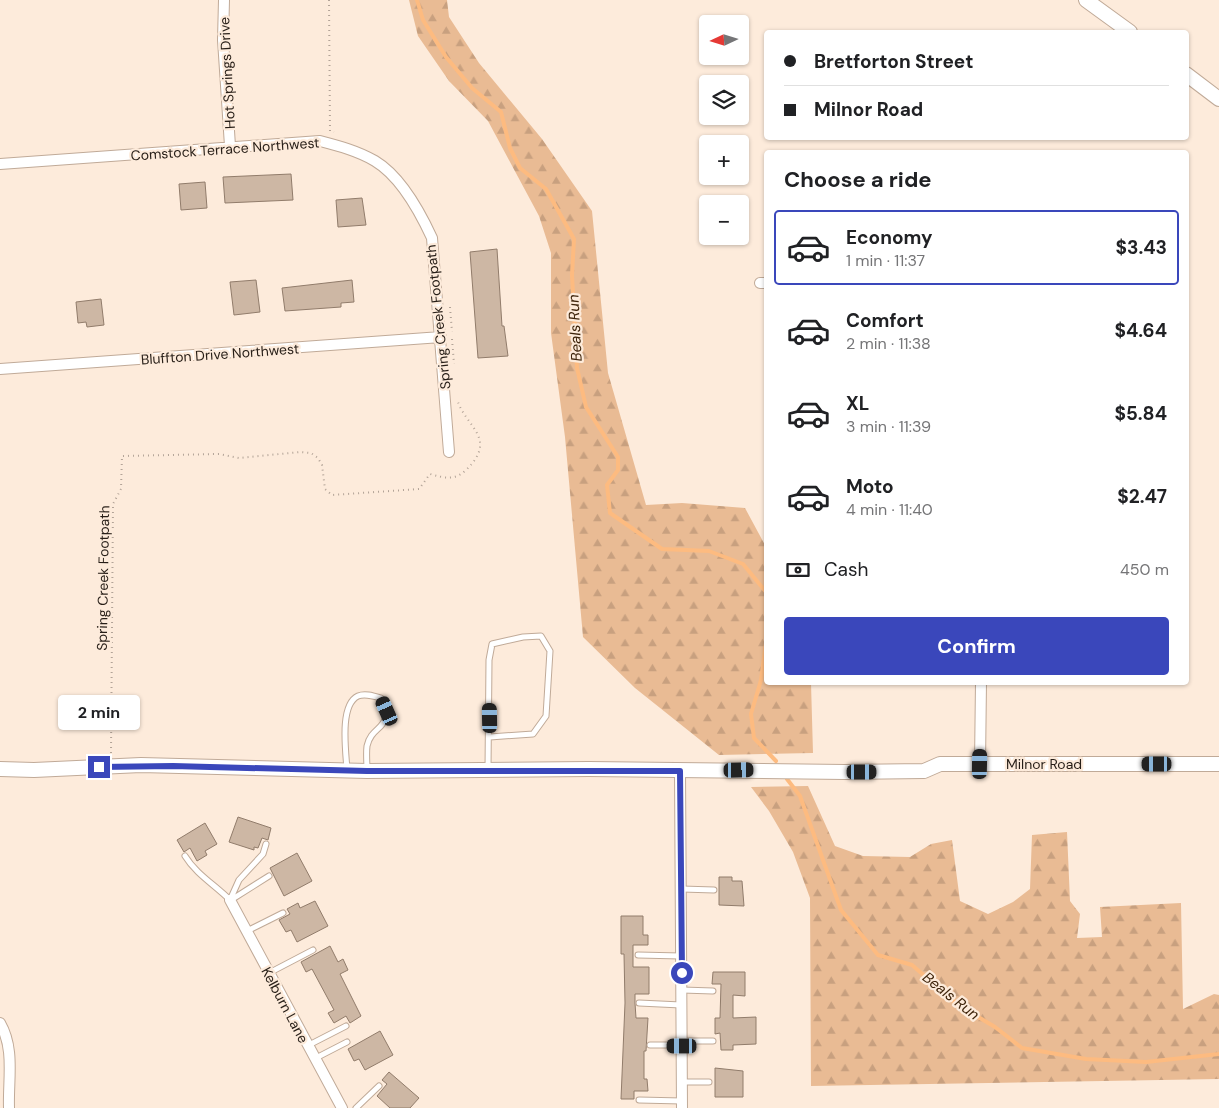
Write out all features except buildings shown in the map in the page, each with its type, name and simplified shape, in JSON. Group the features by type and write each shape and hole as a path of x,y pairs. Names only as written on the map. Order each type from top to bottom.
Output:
{"main road":[{"path":"1086,0 1127,30"},
{"path":"1189,76 1219,99"},
{"name":"Milnor Road","path":"0,769 34,770 149,766 367,771 924,771 940,764 1219,764"}],"street":[{"name":"Hot Springs Drive","path":"224,0 223,40 230,146"},
{"name":"Comstock Terrace Northwest","path":"0,164 320,141 346,148 376,161 399,184 419,211 432,238 449,452"},
{"name":"Bluffton Drive Northwest","path":"0,369 441,337"},
{"path":"980,764 981,685"},
{"path":"680,771 682,1105"},
{"name":"Kelburn Lane","path":"230,900 342,1108"},
{"path":"0,1023 8,1041 10,1059 9,1108"}],"lane":[{"path":"488,770 490,737 489,660 492,644 523,637 541,636 550,651 546,716 532,734 490,737"},
{"path":"346,770 346,717 349,704 358,696 368,695 381,698 387,711 386,720 367,745 367,771"},
{"path":"230,900 239,880 263,854 266,844"},
{"path":"185,856 192,868 214,884 230,900"},
{"path":"230,900 269,876"},
{"path":"682,890 714,890"},
{"path":"246,931 283,913"},
{"path":"269,974 313,950"},
{"path":"638,955 682,956"},
{"path":"682,990 714,991"},
{"path":"639,1003 682,1005"},
{"path":"307,1046 346,1026"},
{"path":"650,1045 713,1041"},
{"path":"314,1059 347,1042"},
{"path":"682,1082 709,1082"},
{"path":"356,1108 379,1086"},
{"path":"639,1100 682,1105"}],"path":[{"path":"329,0 330,131 338,134"},
{"name":"Spring Creek Footpath","path":"449,302 454,369"},
{"name":"Spring Creek Footpath","path":"110,754 112,504 121,489 122,456 219,454 239,458 300,452 318,458 322,465 325,489 332,495 419,489 430,474 446,479 461,475 473,463 478,453 480,440 474,426 459,408 456,397"}],"green space":[{"path":"409,0 447,0 449,17 479,63 542,139 592,211 608,373 646,505 682,503 745,508 764,543 764,685 811,685 813,753 719,755 635,688 583,637 565,437 551,333 551,253 539,216 488,121 449,81 418,36"},
{"path":"808,786 835,846 863,856 910,857 931,844 952,840 960,901 988,914 1013,902 1030,889 1032,835 1067,832 1070,901 1080,914 1077,938 1102,937 1100,907 1181,903 1183,1009 1214,994 1219,995 1219,1079 811,1086 810,898 793,852 769,811 751,787"}],"waterway":[{"name":"Beals Run","path":"417,0 423,20 446,57 472,88 501,112 510,148 520,168 546,189 574,239 572,275 577,368 586,407 618,457 618,470 607,485 610,513 662,549 709,551 743,564 764,590"},
{"name":"Beals Run","path":"764,658 761,680 751,714 754,738 776,761"},
{"name":"Beals Run","path":"787,779 800,796 841,910 878,955 912,965 958,1005 995,1027 1022,1048 1086,1059 1146,1062 1219,1054"}],"route":[{"path":"99,767 173,766 367,771 589,769 680,771 682,973"}]}
